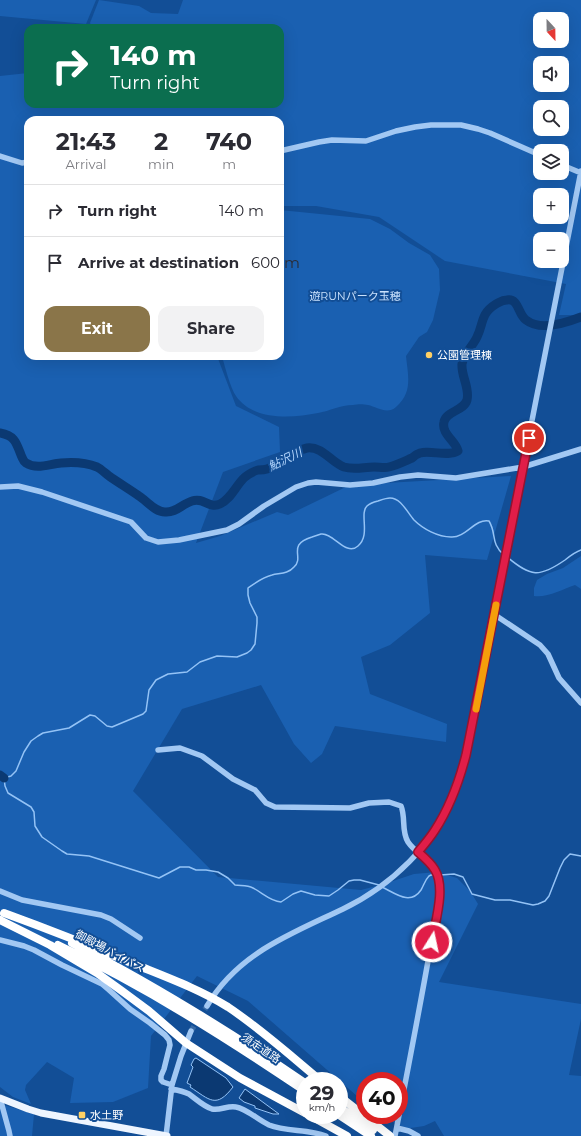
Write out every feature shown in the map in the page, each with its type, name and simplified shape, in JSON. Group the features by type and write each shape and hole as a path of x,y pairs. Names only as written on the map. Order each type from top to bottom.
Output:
{"highway":[{"path":"1,916 91,946 170,978 212,998 228,1007 261,1030 310,1072"},
{"path":"1,916 97,973 122,990 186,1043 240,1078 296,1108"},
{"name":"御殿場バイパス","path":"1,916 57,936 96,955 163,992 205,1021"},
{"name":"須走道路","path":"205,1021 244,1042 296,1077"},
{"name":"須走道路","path":"205,1021 296,1085"},
{"path":"348,1103 386,1135"},
{"path":"348,1112 386,1135"},
{"path":"348,1120 371,1136"},
{"path":"325,1124 347,1136"}],"main road":[{"path":"0,1098 41,1113 166,1136"}],"street":[{"path":"284,150 332,140 366,141 396,131 415,127 431,125 461,125 490,133 533,152"},
{"path":"0,156 24,163"},
{"path":"207,1006 226,980 258,952 285,936 363,898 394,876 418,852 435,830 454,795 461,776 472,726 581,172 569,168"},
{"path":"0,487 18,486 42,492 131,522 146,538 158,542 179,540 228,530 264,506 290,491 308,483 316,482 350,485 373,483 418,475 456,478 524,467 581,449"},
{"path":"494,614 540,645 548,654 559,678 581,703"},
{"path":"158,750 180,748 202,756 233,779 255,790 266,803 275,807 350,808 369,803 389,802 401,806 403,811 404,834 410,846 428,861 436,872 439,879 440,893 395,1136"},
{"path":"0,891 22,900 101,915 111,919 140,938"},
{"path":"0,940 29,948 102,984 130,1009 165,1035 169,1040 170,1045 161,1076 161,1080 163,1082 188,1093 213,1109 236,1107 269,1125 319,1133 326,1136"},
{"path":"166,1136 172,1087 181,1056 191,1031"},
{"path":"0,1098 10,1136"},
{"path":"397,1128 409,1131 418,1136"}],"green space":[{"path":"0,0 96,0 86,24 0,16"},
{"path":"99,0 139,6 151,13 178,14 183,0 581,0 581,315 559,315 566,284 445,261 379,217 316,206 284,206 284,116 24,116 24,360 219,360 236,406 279,427 280,452 223,472 196,543 220,536 277,512 288,515 350,485 511,476 487,560 425,555 430,613 390,645 361,657 370,694 447,724 446,742 335,726 322,754 311,763 294,744 261,685 182,709 133,791 218,877 361,890 414,874 437,872 457,878 470,891 478,904 439,982 581,1004 581,1019 569,1075 581,1076 581,1136 444,1136 435,1121 424,1126 404,1129 396,1124 408,1124 408,1072 356,1072 356,1095 348,1088 348,1072 329,1072 248,1001 197,976 151,1036 148,1088 113,1102 70,1103 74,1078 47,1062 26,1085 25,1090 31,1104 13,1097 0,1087 0,76 24,73 24,108 284,108 284,24 90,23"},
{"name":"遊RUNパーク玉穂","path":"284,210 370,219 390,229 409,243 430,255 439,269 440,290 433,320 427,332 419,337 406,356 408,377 407,390 405,396 393,409 382,410 365,404 358,404 308,415 274,416 263,414 252,410 243,404 236,396 223,360 284,360"},
{"path":"581,556 581,589 575,585 544,596 534,596 534,588 537,580 547,574 563,568"},
{"path":"4,1105 34,1114 32,1136 0,1136 0,1108"}],"shaded area":[{"path":"196,1058 226,1078 233,1087 222,1098 217,1100 208,1099 190,1087 191,1085 187,1083 193,1067 191,1065"},
{"path":"245,1089 279,1114 273,1114 255,1108 255,1106 244,1102 239,1098"}],"waterway":[{"name":"鮎沢川","path":"0,433 5,434 14,440 24,461 30,465 43,466 61,463 75,463 97,467 161,512 176,510 188,502 196,500 216,505 224,502 242,480 256,470 272,467 296,452 307,448 312,448 322,452 340,465 352,468 387,467 404,462 424,452 454,453 458,451 457,447 445,430 444,422 448,415 462,407 467,400 468,396 462,364 465,356 477,337 487,311 501,301 511,300 516,304 523,318 538,325 553,325 568,322 581,317"},
{"path":"379,885 354,880 349,881 329,896 315,895 301,891 293,894 281,902 270,898 251,887 235,885 228,878 218,872 180,867 159,878 89,856 67,854 42,837 35,826 34,812 31,807 8,793 4,778 11,776 16,771 24,752 31,741 43,733 69,728 90,715 95,716 107,726 112,727 143,714 146,711 149,690 156,680 168,674 187,672 200,662 217,656 237,657 247,653 255,644 257,623 257,617 250,603 248,588 265,577 287,572 292,569 297,563 298,547 304,540 321,534 326,534 344,547 353,549 358,546 364,536 365,510 371,503 387,498 397,500 404,506 414,520 431,532 446,537 456,536 479,522 489,521 493,530 495,542 504,555"},
{"path":"507,557 515,564 535,573 548,570 581,550"},
{"path":"0,775 4,778"},
{"path":"440,875 454,874 463,877 472,894 495,900 510,900 533,905 545,901 549,896 564,860 570,854 581,856"},
{"path":"382,887 402,897 412,897 417,895 429,876 437,875"}],"tunnel":[{"path":"191,1031 207,1006"}],"slow traffic":[{"path":"476,709 496,605"}],"place":[{"name":"公園管理棟","path":"429,355"},
{"name":"水土野","path":"82,1115"}],"route":[{"path":"432,942 440,885 433,866 418,852 435,830 446,812 461,776 529,438"}]}
